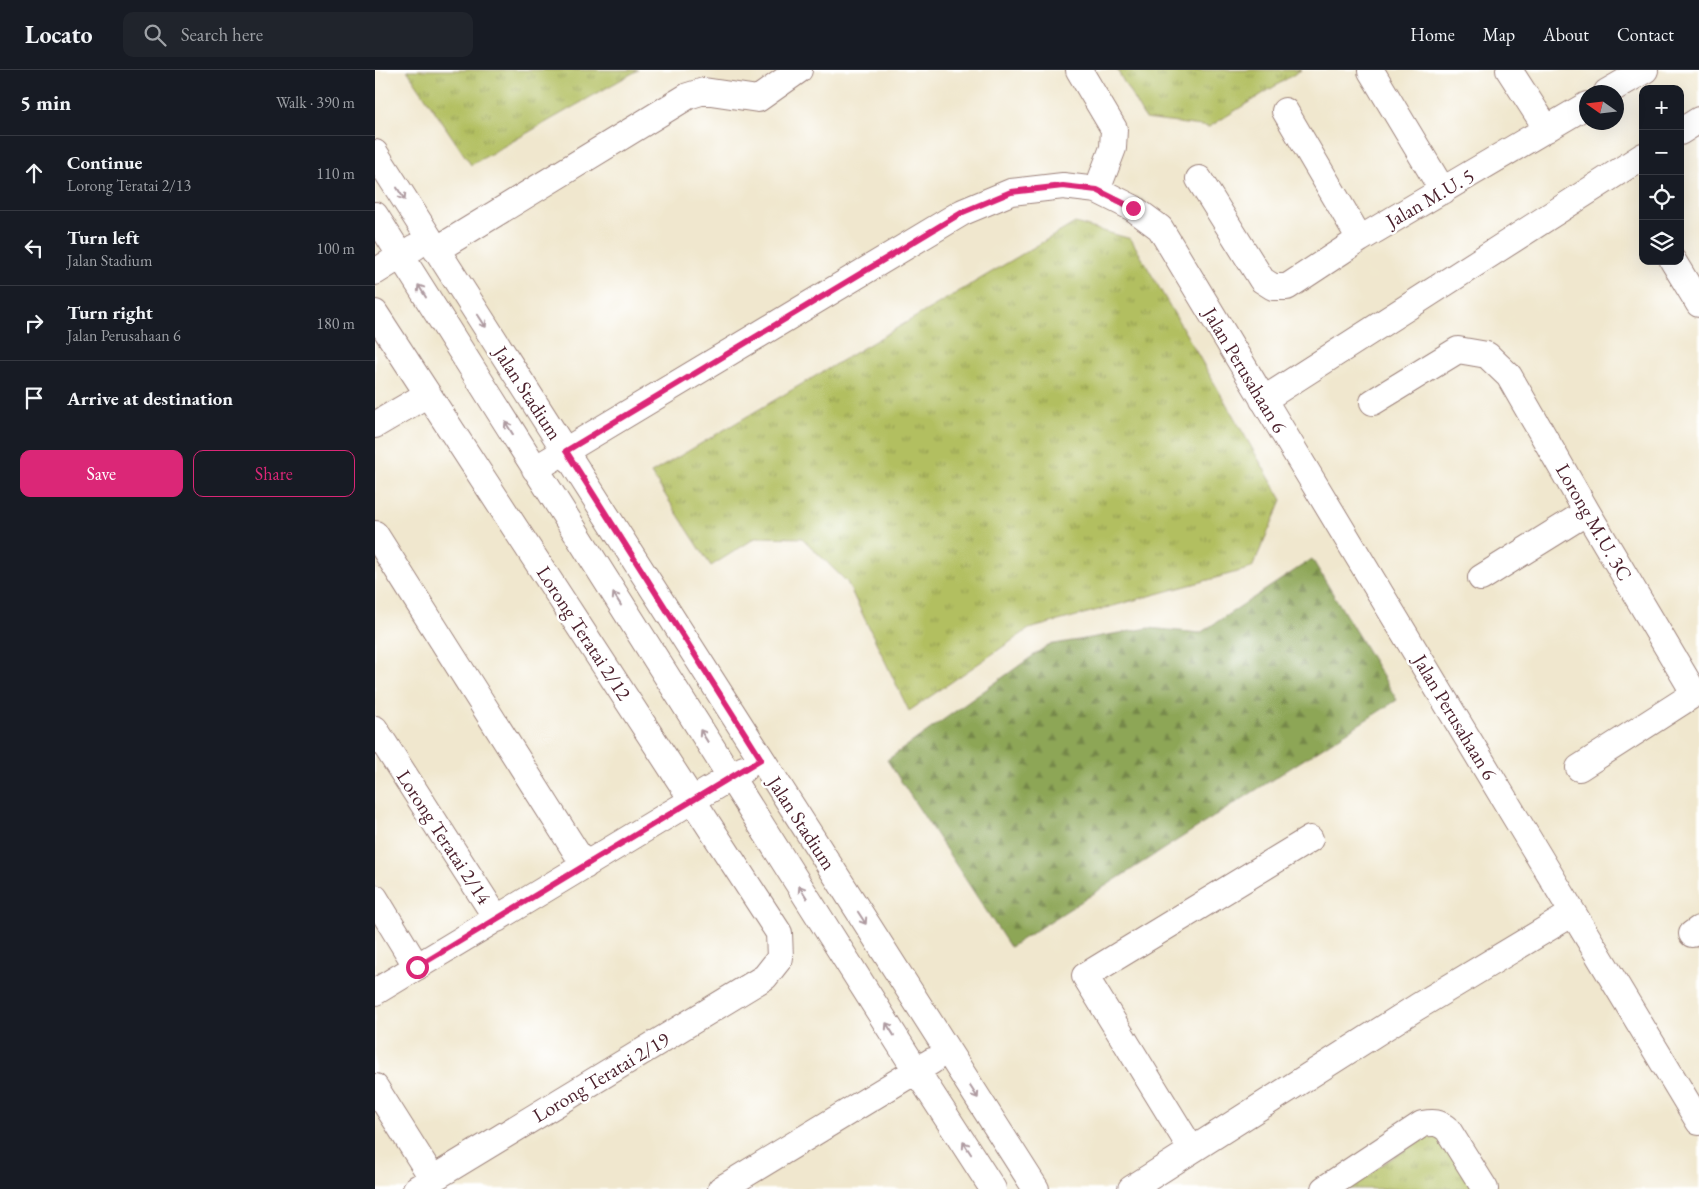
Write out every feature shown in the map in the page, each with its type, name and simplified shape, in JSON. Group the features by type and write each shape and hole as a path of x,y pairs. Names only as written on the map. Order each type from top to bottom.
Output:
{"street":[{"path":"375,272 400,256 432,244 688,96 704,91 758,99 799,70"},
{"path":"1079,70 1114,129 1113,148 1097,190"},
{"path":"1509,70 1547,129"},
{"path":"1371,71 1443,191"},
{"path":"1622,85 1641,76"},
{"name":"Jalan M.U. 5","path":"1199,179 1262,280 1273,287 1287,287 1360,239 1579,110"},
{"path":"1285,111 1360,239"},
{"path":"1683,130 1699,120"},
{"name":"Jalan Stadium","path":"375,153 1036,1189"},
{"path":"1263,400 1639,159"},
{"name":"Jalan Perusahaan 6","path":"535,469 963,212 1011,192 1063,186 1097,190 1133,208 1160,228 1699,1122"},
{"name":"Jalan Stadium","path":"375,215 993,1189"},
{"path":"1675,265 1699,304"},
{"name":"Lorong Teratai 2/12","path":"375,312 779,933 780,958"},
{"name":"Lorong M.U. 3C","path":"1373,402 1458,350 1487,355 1509,376 1587,512 1697,693"},
{"path":"375,425 428,394"},
{"path":"1481,578 1587,512"},
{"path":"375,534 585,866"},
{"path":"1579,768 1697,693"},
{"name":"Lorong Teratai 2/14","path":"375,729 497,919"},
{"path":"375,992 761,759"},
{"path":"1192,1150 1085,976 1310,839"},
{"path":"375,898 417,967"},
{"path":"1131,1189 1417,1007 1573,913"},
{"name":"Lorong Teratai 2/19","path":"425,1184 765,977 780,958"},
{"path":"721,1189 948,1051"},
{"path":"375,1087 425,1184"},
{"path":"1324,1189 1422,1124 1433,1122 1440,1124 1448,1130 1485,1189"}],"green space":[{"path":"407,70 638,70 471,165"},
{"path":"1117,70 1301,70 1209,127 1145,119"},
{"path":"1075,223 1131,239 1282,500 1252,568 1029,629 909,711 847,582 802,538 757,537 711,566 651,473"},
{"path":"1312,559 1397,700 1010,947 887,760 1048,645 1149,628 1200,633"},
{"path":"1442,1127 1479,1189 1342,1189"}],"route":[{"path":"417,967 761,759 566,451 963,212 1011,192 1063,186 1097,190 1133,208"}]}
